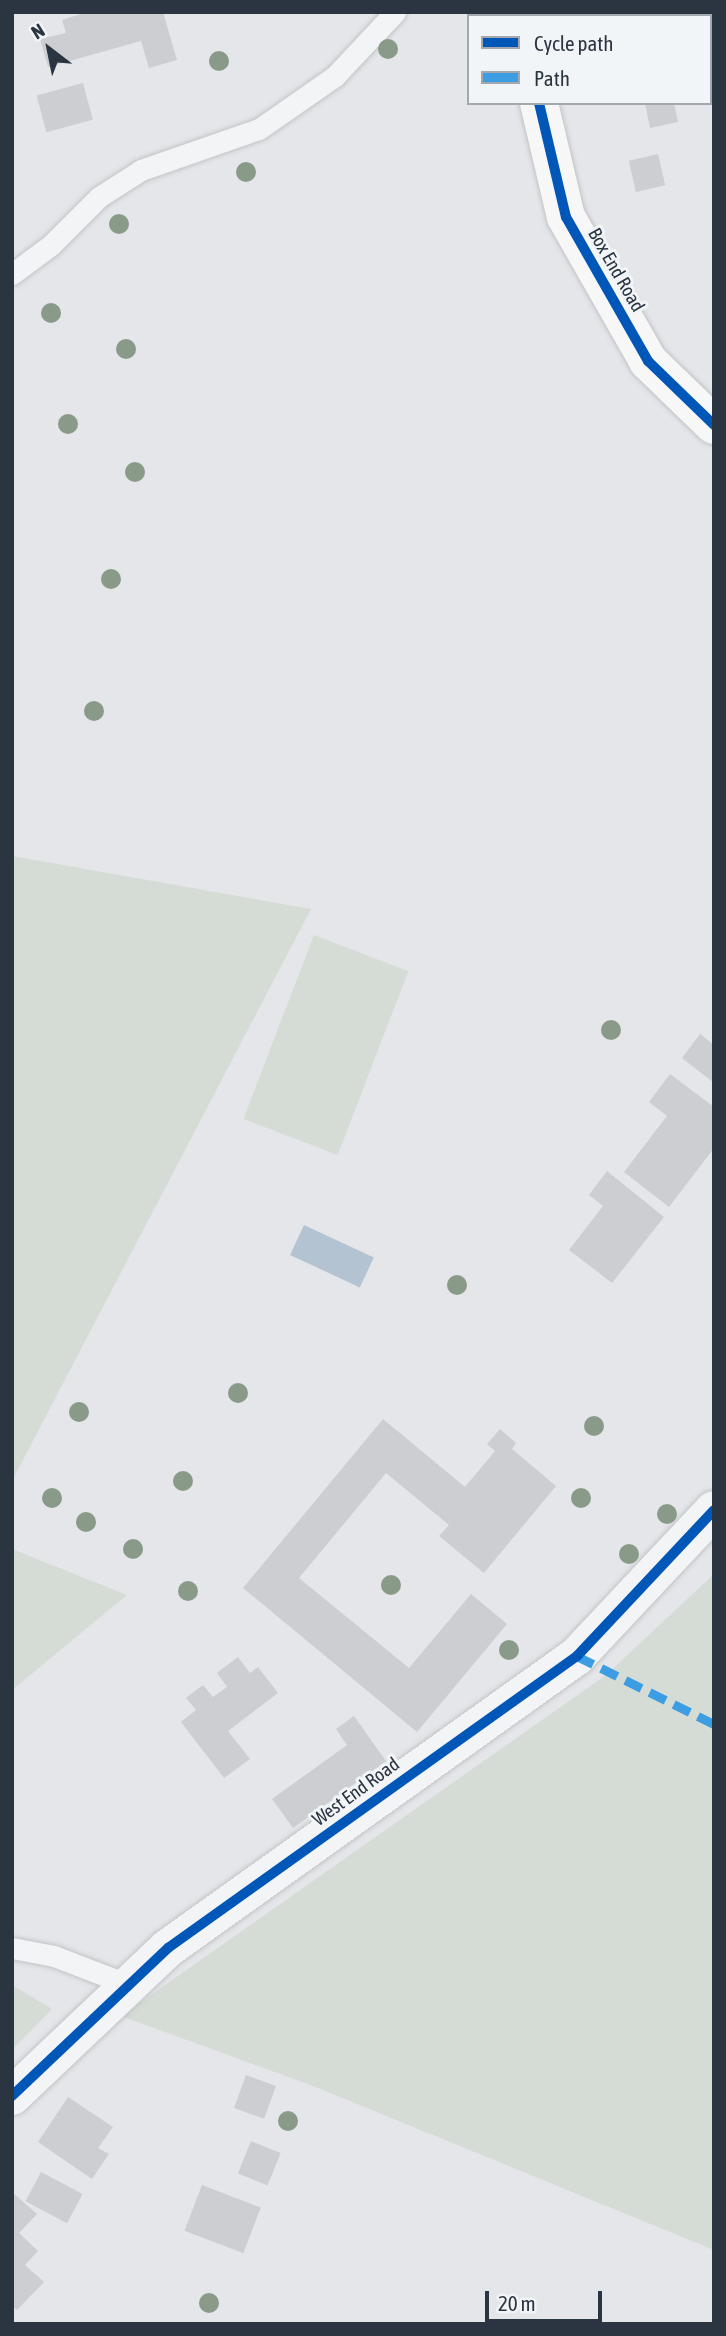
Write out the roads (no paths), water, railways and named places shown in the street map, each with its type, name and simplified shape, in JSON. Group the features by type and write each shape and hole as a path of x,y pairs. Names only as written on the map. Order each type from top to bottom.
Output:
{"street":[{"name":"Box End Road","path":"539,105 566,217 648,360 714,425"},
{"name":"West End Road","path":"12,2096 168,1948 577,1656 714,1510"}],"lane":[{"path":"12,274 51,245 99,197 141,170 259,129 335,76 394,12"},
{"path":"12,1948 54,1956 129,1985"}],"water":[{"path":"304,1225 374,1258 360,1287 290,1255"}]}
